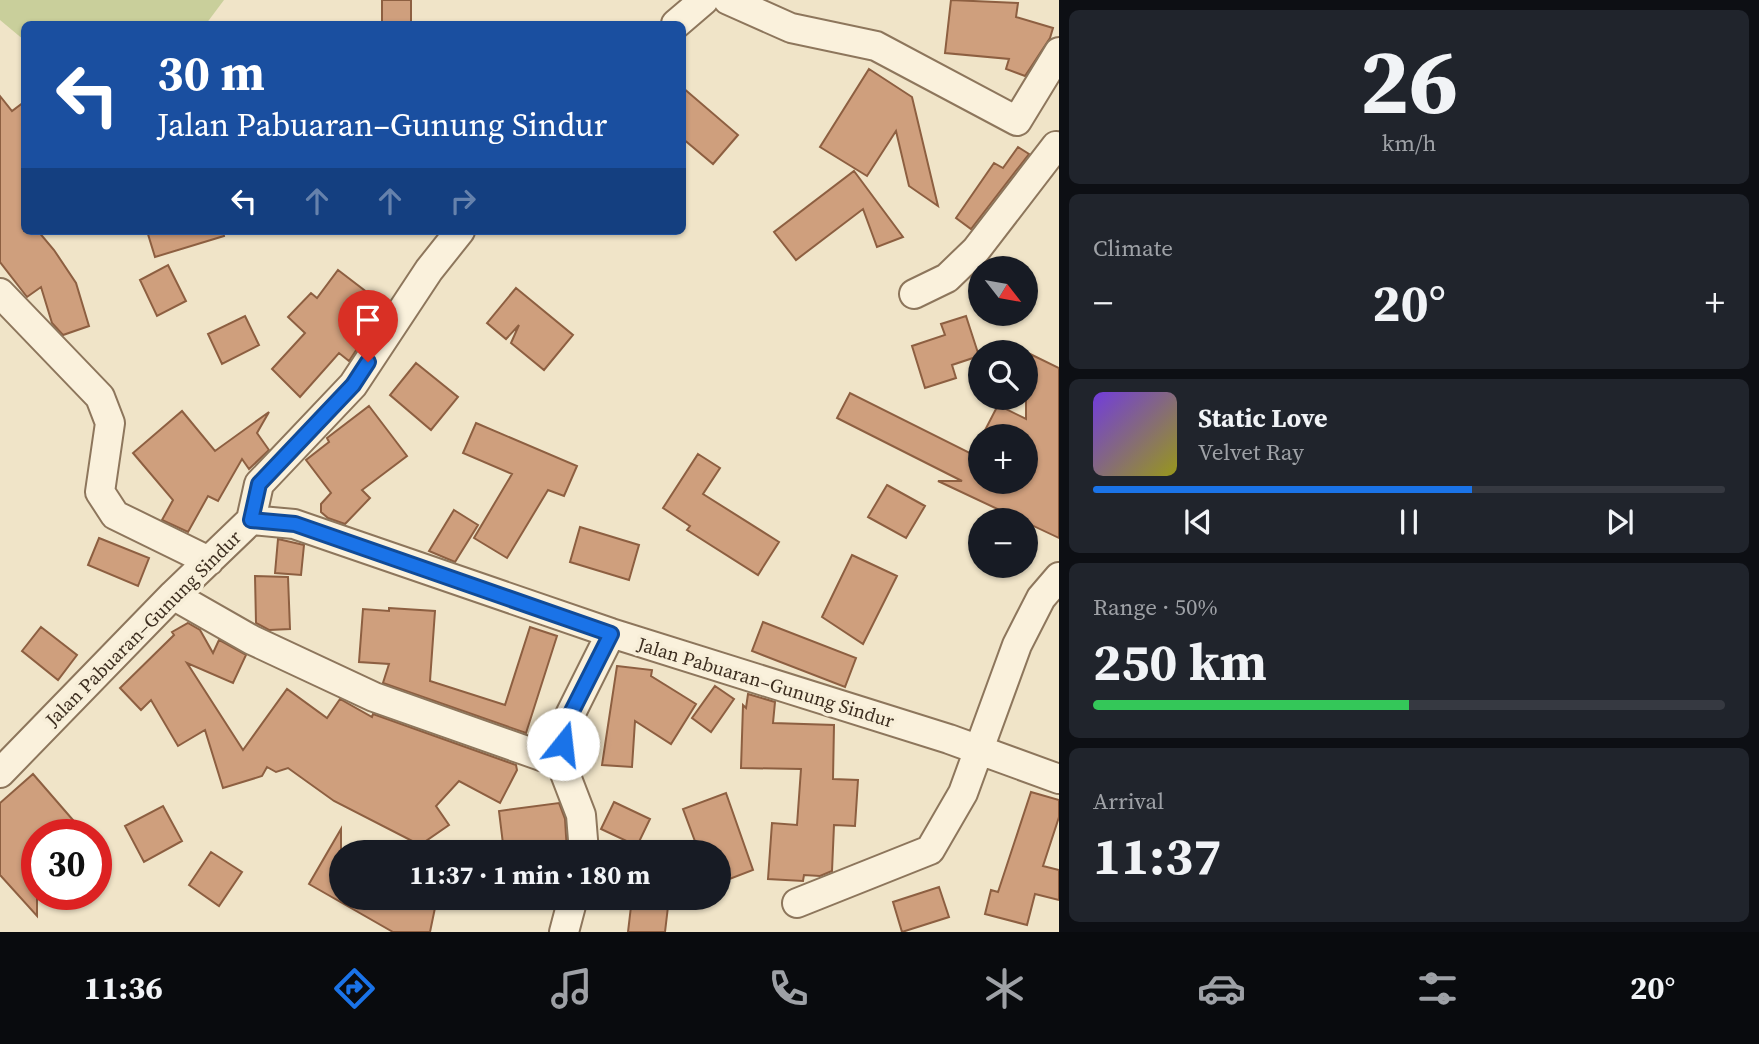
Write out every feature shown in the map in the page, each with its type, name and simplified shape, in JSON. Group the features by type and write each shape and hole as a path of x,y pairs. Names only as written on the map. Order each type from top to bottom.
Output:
{"street":[{"path":"680,21 704,0"},
{"path":"728,0 791,28 876,46 1017,121 1057,147 976,250 947,278 914,294"},
{"path":"1017,121 1059,52"},
{"path":"251,520 259,484 353,385 429,270 457,235"},
{"path":"0,293 100,397 110,423 100,492 115,515 209,562"},
{"name":"Jalan Pabuaran–Gunung Sindur","path":"0,773 173,595 251,520 295,524 611,634 977,749 1059,779"},
{"path":"797,903 930,850 962,793 1017,645 1041,598 1059,577"},
{"path":"173,595 252,640 374,697 561,763"},
{"path":"583,840 582,815 561,763 565,725 611,634"},
{"path":"564,932 570,910"}],"green space":[{"path":"0,0 224,0 208,21 21,21 21,38 0,20"}],"building":[{"path":"382,0 411,0 411,21 382,21"},
{"path":"951,0 1018,3 1016,17 1053,28 1050,38 1025,76 1006,69 1009,59 945,53"},
{"path":"869,69 912,97 938,206 909,186 896,131 867,176 820,147"},
{"path":"686,90 738,135 713,164 686,141"},
{"path":"0,96 12,111 21,104 21,235 41,235 54,250 76,283 89,326 63,335 52,323 41,287 27,297 0,262"},
{"path":"1018,147 1029,154 971,229 956,218 994,163 1003,168"},
{"path":"854,171 903,237 877,247 863,209 796,260 774,232"},
{"path":"148,235 224,235 224,236 155,257"},
{"path":"168,265 186,301 157,316 140,280"},
{"path":"338,270 385,306 349,361 339,353 300,397 272,369 305,333 288,317 311,293 317,298"},
{"path":"516,288 573,335 544,370 511,343 519,325 506,339 487,323"},
{"path":"245,316 259,345 222,364 208,334"},
{"path":"966,316 974,340 968,340 968,360 952,365 956,378 925,388 912,346 945,335 941,324"},
{"path":"1038,358 1059,368 1059,538 1038,528 1038,508 995,508 938,481 962,481 837,418 850,393 968,452 968,494 1038,494 1038,424 988,424 995,410 1008,410 1026,419 1026,410 1038,410"},
{"path":"416,363 458,397 431,430 390,395"},
{"path":"369,406 407,456 362,490 370,498 345,524 328,518 321,512 321,504 331,493 306,460 329,442 327,438"},
{"path":"182,411 215,451 269,412 257,433 269,450 249,469 242,459 218,501 208,496 188,532 162,520 173,500 133,453"},
{"path":"476,423 577,466 564,496 548,490 507,558 474,538 512,474 463,453"},
{"path":"698,454 720,468 703,494 779,542 758,575 687,530 690,526 663,508"},
{"path":"887,485 925,506 906,538 868,517"},
{"path":"454,510 478,525 455,562 429,551"},
{"path":"580,527 639,545 629,580 570,562"},
{"path":"99,538 149,558 138,586 88,565"},
{"path":"278,539 304,545 301,575 275,573"},
{"path":"852,555 897,576 863,644 822,617"},
{"path":"255,576 288,577 290,629 269,630 256,623"},
{"path":"389,608 435,611 430,681 505,705 530,627 557,636 526,733 383,683 389,664 359,662 363,609 389,611"},
{"path":"763,622 856,658 845,687 752,651"},
{"path":"188,623 200,630 213,653 219,640 246,655 233,683 187,663 243,750 287,689 327,718 340,699 372,717 373,714 516,765 517,770 500,803 459,781 436,806 449,825 427,840 410,840 334,801 288,768 276,772 267,767 262,776 223,788 205,730 178,746 151,700 141,710 120,688 174,635 172,632"},
{"path":"41,627 77,655 58,680 22,651"},
{"path":"617,666 652,670 651,676 696,704 671,744 635,721 632,767 602,765"},
{"path":"715,686 734,699 711,732 692,718"},
{"path":"748,694 775,702 773,723 834,725 833,779 858,780 855,826 834,825 832,871 820,876 804,875 803,881 768,879 772,823 797,825 801,769 741,768 743,705 746,708"},
{"path":"33,774 72,819 21,819 21,898 0,875 0,803"},
{"path":"1031,792 1059,800 1059,817 1043,866 1059,870 1059,900 1035,894 1027,925 985,914 991,890 998,892"},
{"path":"726,793 753,870 731,878 731,840 695,840 683,809"},
{"path":"614,802 650,819 640,840 624,840 601,829"},
{"path":"559,803 565,819 566,840 503,840 499,811"},
{"path":"163,806 182,841 144,862 125,826"},
{"path":"341,829 341,840 335,840"},
{"path":"329,850 329,895 309,884"},
{"path":"211,852 242,872 219,906 189,885"},
{"path":"939,887 949,917 902,932 893,902"},
{"path":"354,910 435,910 430,932 393,932"},
{"path":"631,910 668,910 665,932 628,932"}],"route":[{"path":"368,362 353,385 259,484 251,520 295,524 611,634 565,725 563,744"}]}
